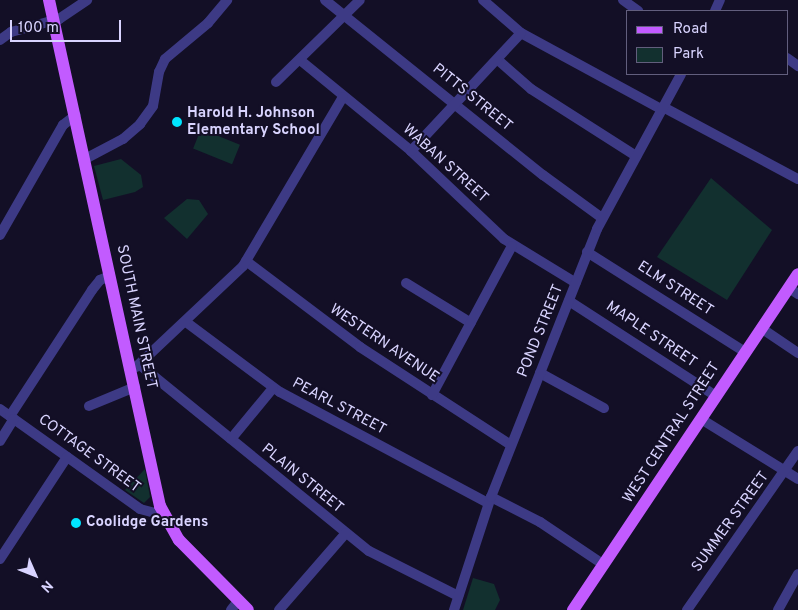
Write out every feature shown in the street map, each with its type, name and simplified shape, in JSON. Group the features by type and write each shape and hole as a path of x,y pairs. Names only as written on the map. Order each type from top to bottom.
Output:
{"main road":[{"name":"SOUTH MAIN STREET","path":"49,0 86,158 110,276 136,367 135,387 163,515 186,548 235,605 248,610"},
{"name":"WEST CENTRAL STREET","path":"573,610 761,328 793,291 798,274"}],"street":[{"path":"0,40 11,32 53,21 87,0"},
{"path":"86,158 123,139 140,124 155,100 159,72 165,59 208,23 227,0"},
{"name":"PITTS STREET","path":"325,0 602,218"},
{"path":"276,82 360,0"},
{"path":"483,0 521,33 798,179"},
{"path":"623,0 637,10"},
{"path":"411,151 498,60 521,33"},
{"name":"WABAN STREET","path":"300,60 411,151 512,246 576,283"},
{"path":"498,60 530,89 636,156"},
{"name":"POND STREET","path":"454,610 489,500 587,252 602,218 680,75"},
{"path":"136,367 186,322 246,261 280,200 343,97"},
{"path":"0,235 63,125 76,115"},
{"path":"432,395 512,246"},
{"name":"ELM STREET","path":"587,252 745,352"},
{"name":"WESTERN AVENUE","path":"246,261 326,324 511,445"},
{"path":"0,441 12,418 92,290 100,280 110,276"},
{"path":"406,283 471,322"},
{"name":"MAPLE STREET","path":"569,300 716,396"},
{"name":"PEARL STREET","path":"186,322 273,388 489,500 540,522 604,564"},
{"path":"761,328 798,353"},
{"name":"PLAIN STREET","path":"136,367 230,439 346,533 387,563 458,596"},
{"path":"540,373 604,408"},
{"path":"89,406 135,387"},
{"path":"230,439 273,388"},
{"name":"COTTAGE STREET","path":"0,409 140,509 163,515"},
{"path":"700,419 798,479"},
{"name":"SUMMER STREET","path":"687,610 786,472 798,451"},
{"path":"0,560 67,457"},
{"path":"279,610 346,533"},
{"path":"778,610 798,574"}],"green space":[{"path":"201,129 240,145 232,164 193,148"},
{"path":"121,159 141,175 143,187 135,192 103,200 94,166"},
{"path":"711,178 772,230 727,300 657,257"},
{"path":"187,199 199,200 208,214 187,239 164,218"},
{"path":"145,469 150,497 144,503 125,490"},
{"path":"473,578 494,584 500,600 495,610 463,610"}],"place":[{"name":"Harold H. Johnson Elementary School","path":"177,122"},
{"name":"Coolidge Gardens","path":"76,523"}]}
